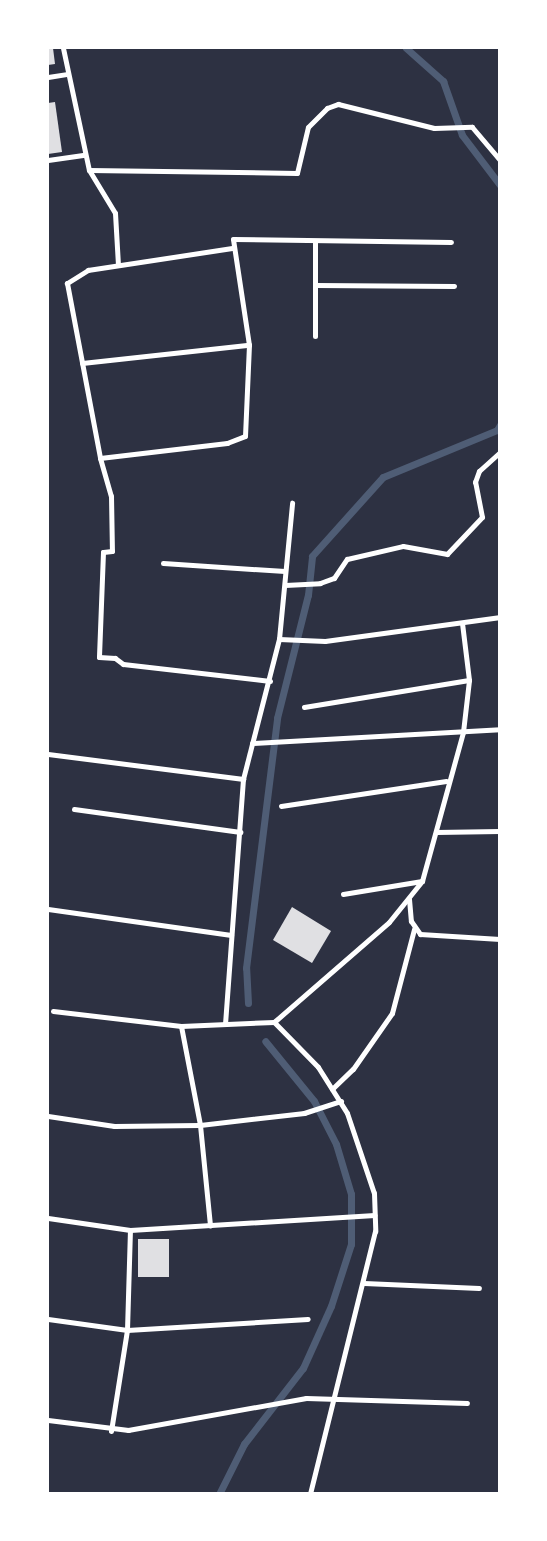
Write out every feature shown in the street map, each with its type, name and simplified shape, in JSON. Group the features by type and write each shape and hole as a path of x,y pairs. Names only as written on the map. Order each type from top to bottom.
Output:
{"street":[{"path":"63,48 88,170 116,213 118,265"},
{"path":"48,77 68,74"},
{"path":"88,170 297,173 308,127 327,108 338,104 449,128 472,127 500,160"},
{"path":"48,160 86,155"},
{"path":"100,458 227,443 245,436 249,345 232,248 233,239 240,237 316,241 451,242"},
{"path":"316,241 316,336"},
{"path":"232,248 88,270 67,283 100,458 111,496 112,551 103,552 99,657 116,658 123,664 270,681"},
{"path":"315,284 454,286"},
{"path":"82,363 249,345"},
{"path":"285,585 320,583 334,578 347,559 403,546 447,554 482,517 475,482 479,471 500,452"},
{"path":"225,1024 243,779 270,681 279,639 292,503"},
{"path":"163,563 286,571"},
{"path":"279,639 325,641 500,617"},
{"path":"53,1010 181,1026 272,1022 341,967 409,898 422,881 436,832 446,780 463,732 469,680 462,623"},
{"path":"304,706 469,680"},
{"path":"252,743 292,743 500,729"},
{"path":"48,754 243,779"},
{"path":"281,806 446,780"},
{"path":"74,809 240,832"},
{"path":"436,832 500,831"},
{"path":"343,894 422,881"},
{"path":"332,1089 353,1069 392,1013 414,929 409,898"},
{"path":"48,909 231,935"},
{"path":"414,929 426,936 500,939"},
{"path":"272,1022 332,1089 340,1101 356,1132 375,1215 364,1283 310,1494"},
{"path":"181,1026 200,1125 210,1226"},
{"path":"48,1116 114,1126 200,1125 304,1113 323,1109 340,1101"},
{"path":"48,1218 130,1230 343,1220 375,1215"},
{"path":"111,1431 127,1330 130,1230"},
{"path":"364,1283 479,1288"},
{"path":"48,1319 127,1330 308,1320"},
{"path":"48,1420 111,1431 306,1398 336,1396 467,1403"}],"building":[{"path":"48,48 53,48 55,64 48,65"},
{"path":"55,102 62,152 48,154 48,103"},
{"path":"292,907 331,931 312,963 273,940"},
{"path":"138,1239 169,1239 169,1277 138,1277"}],"waterway":[{"path":"406,48 443,81 462,135 500,185"},
{"path":"248,1003 246,968 277,718 308,595 312,556 383,477 497,430 500,425"},
{"path":"219,1494 244,1444 303,1368 331,1306 351,1244 351,1194 336,1144 314,1101 265,1041"}]}
